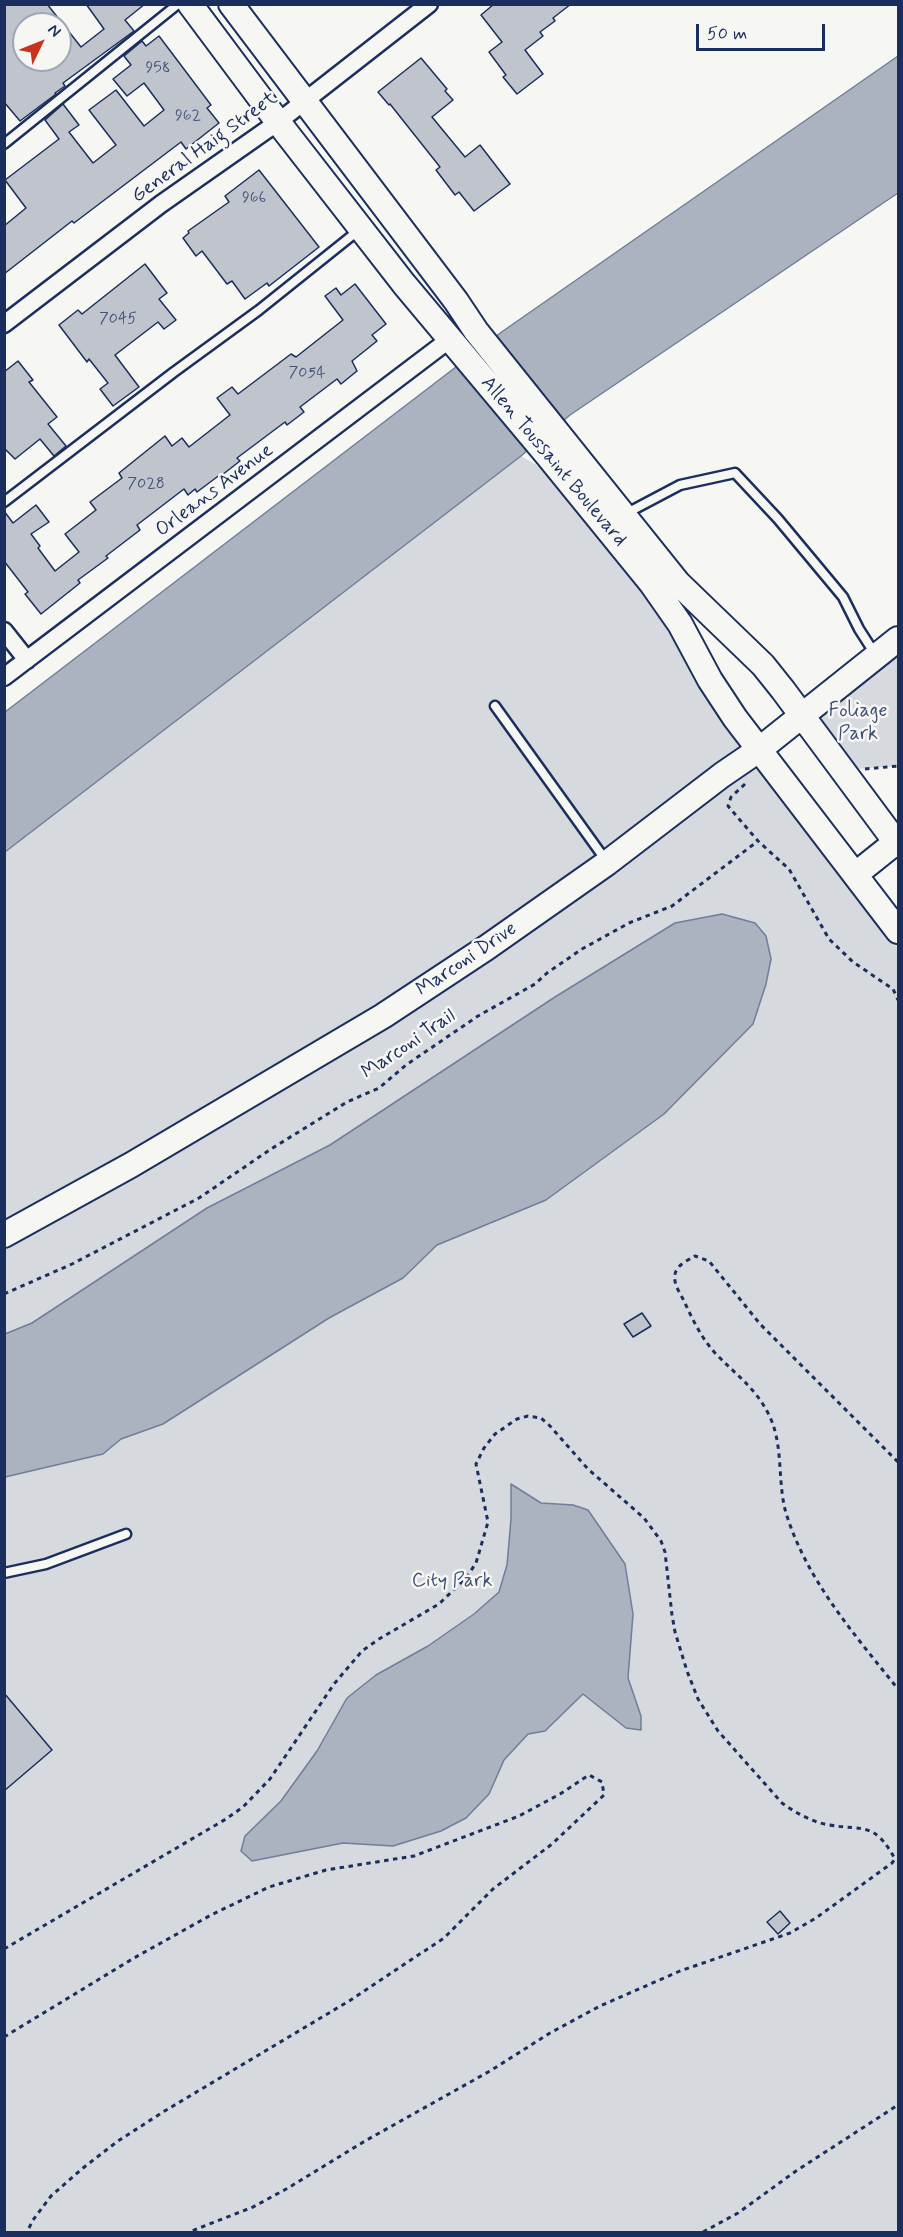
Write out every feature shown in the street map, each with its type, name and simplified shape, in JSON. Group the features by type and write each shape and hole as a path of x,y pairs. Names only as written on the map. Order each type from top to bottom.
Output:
{"main road":[{"name":"Allen Toussaint Boulevard","path":"190,4 360,229 454,343 624,515 678,583 763,665 804,716 897,843"},
{"name":"Allen Toussaint Boulevard","path":"231,4 476,331 680,624 735,718 898,931"},
{"path":"386,261 411,242"},
{"name":"Marconi Drive","path":"4,1235 131,1165 383,1016 486,948 607,862 804,716 898,639"},
{"path":"856,874 897,843"}],"street":[{"name":"General Haig Street","path":"4,324 161,204 278,122 429,4"},
{"name":"Orleans Avenue","path":"4,677 454,343"},
{"path":"4,630 27,660"}],"lane":[{"path":"4,144 177,4"},
{"path":"4,502 259,309 360,229"},
{"path":"624,515 680,484 735,473 778,519 843,597 859,629 877,657"},
{"path":"495,706 607,862"},
{"path":"4,1574 46,1564 126,1534"}],"path":[{"path":"760,749 744,787 731,798 728,806 758,841 789,869 829,939 854,962 893,989 898,999"},
{"path":"843,770 898,766"},
{"name":"Marconi Trail","path":"4,1294 72,1264 199,1198 271,1149 347,1102 379,1088 406,1065 478,1016 535,984 582,949 629,923 672,906 758,841"},
{"path":"898,1462 767,1332 709,1261 695,1256 681,1265 674,1276 677,1287 701,1334 714,1353 748,1383 771,1417 776,1435 780,1484 785,1510 818,1584 898,1689"},
{"path":"4,1949 199,1836 243,1808 258,1794 334,1684 363,1651 439,1604 466,1578 476,1563 488,1522 476,1464 484,1448 495,1434 507,1424 528,1416 541,1418 550,1426 588,1469 644,1518 661,1541 666,1558 672,1615 680,1650 698,1699 718,1731 782,1803 794,1812 827,1825 862,1827 873,1832 890,1849 895,1859 892,1863 816,1918 790,1933 680,1971 600,2006 550,2033 490,2071 365,2141 288,2188 253,2207 189,2232"},
{"path":"4,2037 152,1947 269,1887 326,1870 414,1856 519,1816 589,1775 602,1782 604,1795 552,1844 493,1888 444,1938 349,2001 118,2141 51,2196 27,2232"},
{"path":"703,2232 738,2212 796,2171 898,2105"}],"green space":[{"name":"City Park","path":"521,456 574,487 898,931 898,2232 5,2232 5,852"},
{"name":"Foliage Park","path":"898,643 898,766 842,770 804,715"}],"shaded area":[{"path":"898,56 898,193 570,415 521,456 5,852 5,712 503,331"},
{"path":"722,914 755,923 766,936 771,959 766,984 753,1024 664,1114 546,1200 437,1245 403,1278 329,1318 163,1424 121,1439 103,1454 5,1477 5,1334 32,1323 207,1208 330,1145 555,997 675,923"},
{"path":"511,1484 541,1503 573,1505 588,1510 625,1564 633,1614 628,1678 641,1716 641,1730 626,1728 583,1694 545,1731 528,1734 504,1760 489,1794 466,1818 441,1831 393,1846 343,1843 252,1861 241,1851 245,1836 281,1801 317,1751 347,1698 376,1675 428,1646 474,1614 499,1592 507,1565"}],"building":[{"path":"4,4 47,4 53,12 12,12 12,72 72,72 72,36 81,47 104,29 86,4 145,4 125,20 134,31 63,83 65,86 56,94 20,121 4,102"},
{"path":"494,4 571,4 553,18 555,21 540,32 543,36 525,50 543,74 517,94 503,77 506,75 489,52 502,42 481,15"},
{"path":"159,36 211,105 207,108 219,123 186,149 181,142 74,223 72,221 4,274 4,226 26,208 5,180 59,139 45,120 63,104 79,125 69,132 93,163 116,145 89,110 116,90 144,126 164,110 144,83 127,96 113,79 131,65 124,56 142,41 146,46"},
{"path":"421,58 447,89 445,91 453,100 432,117 465,157 480,145 510,184 474,211 459,192 455,195 436,170 440,167 378,92"},
{"path":"259,170 319,247 269,286 267,283 245,299 232,281 227,284 202,251 196,256 183,238 189,233 188,231 229,202 225,196"},
{"path":"145,264 167,293 159,299 176,320 164,329 158,322 115,355 139,387 113,406 100,389 108,383 89,359 87,362 59,325 78,310 82,314"},
{"path":"355,284 386,324 372,335 377,341 352,361 357,371 341,384 337,379 300,407 304,412 287,425 285,422 237,458 240,461 222,475 197,492 195,489 188,495 184,489 137,525 140,530 106,556 108,558 78,580 80,583 41,614 25,594 28,592 4,561 4,511 13,523 36,505 49,522 31,534 55,571 79,552 65,534 96,510 90,502 122,478 119,473 165,436 172,446 182,438 189,447 230,415 217,398 232,387 238,394 291,354 296,357 343,320 325,296 336,288 341,295"},
{"path":"18,361 33,380 29,382 57,417 48,424 66,446 54,456 40,439 15,459 4,448 4,372"},
{"path":"642,1313 651,1326 633,1337 624,1324"},
{"path":"4,1693 52,1750 4,1791"},
{"path":"780,1911 790,1923 778,1934 767,1922"}]}
